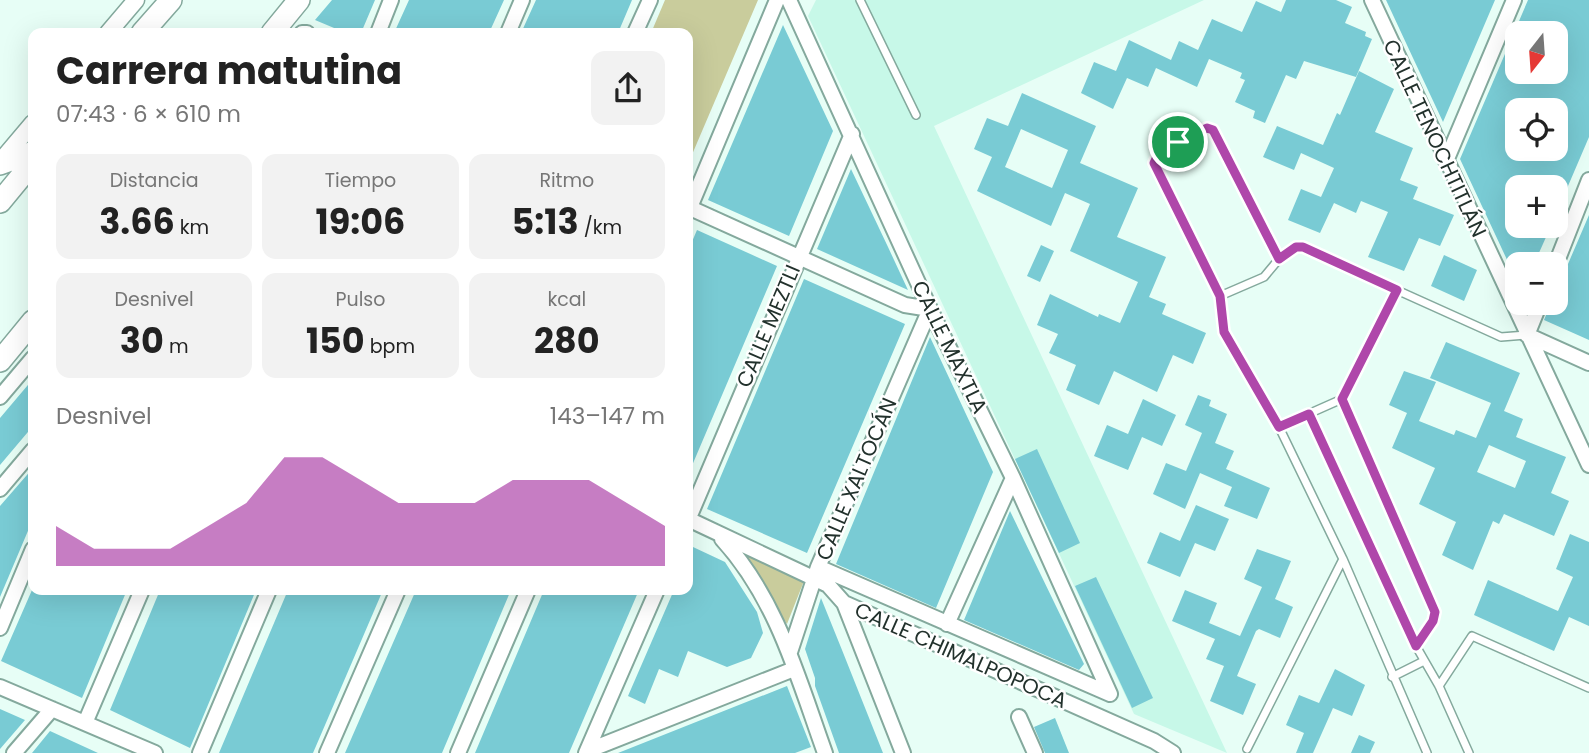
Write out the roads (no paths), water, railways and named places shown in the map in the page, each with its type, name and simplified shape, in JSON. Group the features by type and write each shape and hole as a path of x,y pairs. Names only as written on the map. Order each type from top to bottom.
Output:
{"main road":[{"path":"146,28 171,0"},
{"path":"276,28 299,0"},
{"path":"0,163 28,154"},
{"path":"0,202 28,168"},
{"path":"0,361 28,327"}],"street":[{"path":"112,28 136,0"},
{"path":"380,28 391,0"},
{"path":"510,28 522,0"},
{"path":"637,28 650,0"},
{"path":"693,197 777,0"},
{"name":"CALLE MAXTLA","path":"789,0 930,309 1013,478 1110,694 947,624"},
{"name":"CALLE TENOCHTITLÁN","path":"1372,0 1589,465"},
{"path":"1446,161 1514,0"},
{"path":"0,163 28,128"},
{"name":"CALLE MEZTLI","path":"693,507 796,258 852,134"},
{"path":"1561,252 1589,180"},
{"path":"693,211 905,305 930,309"},
{"name":"CALLE XALTOCÁN","path":"790,652 816,572 930,309"},
{"path":"1535,315 1527,335 1589,362"},
{"path":"0,397 28,364"},
{"path":"0,489 28,456"},
{"path":"816,572 947,624 1013,478"},
{"name":"CALLE CHIMALPOPOCA","path":"693,522 718,535 816,572 845,603 1173,753"},
{"path":"718,535 762,593 790,652 825,753"},
{"path":"0,628 28,561"},
{"path":"85,723 140,595"},
{"path":"200,753 267,595"},
{"path":"327,753 396,595"},
{"path":"458,753 526,595"},
{"path":"587,752 655,595"},
{"path":"845,603 903,753"},
{"path":"587,752 794,668"},
{"path":"0,687 85,723 138,750 155,753"},
{"path":"15,753 52,709"},
{"path":"1019,717 1035,753"}],"lane":[{"path":"860,0 916,115"},
{"path":"1279,259 1213,130 1207,128 1178,142 1156,157 1154,163 1220,296 1224,332 1279,427 1343,559 1427,753"},
{"path":"1220,296 1264,277 1279,259 1296,247 1303,247 1501,337 1527,335"},
{"path":"1279,427 1342,399 1397,290"},
{"path":"1342,399 1435,612 1433,621 1416,646"},
{"path":"1309,414 1416,646 1439,686 1469,753"},
{"path":"1247,749 1343,559"},
{"path":"1439,686 1472,636 1589,688"},
{"path":"1392,677 1424,661"}]}
